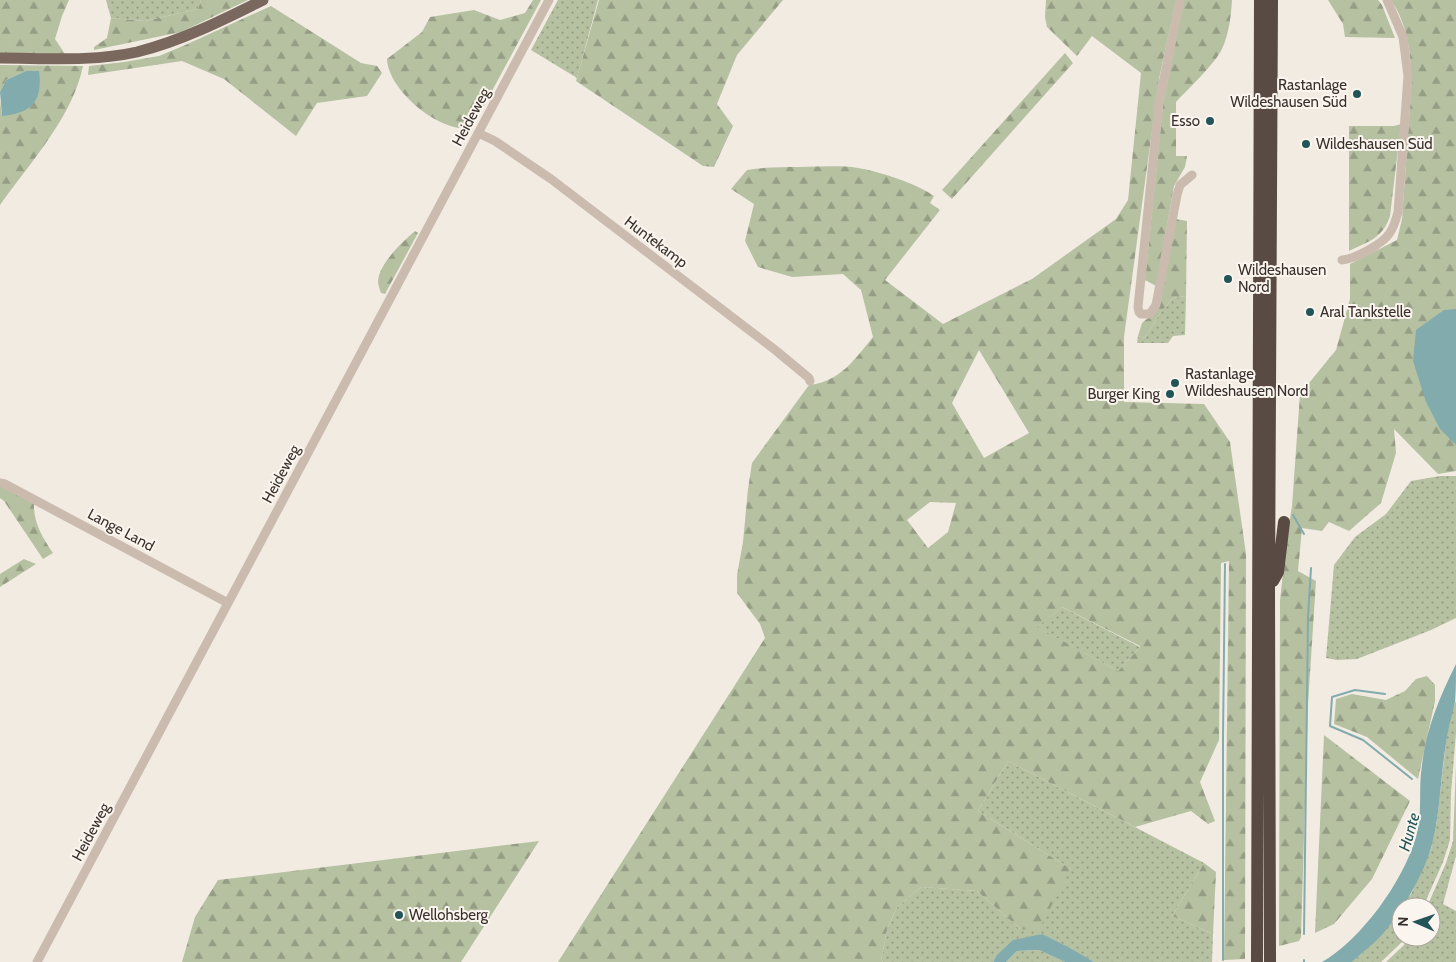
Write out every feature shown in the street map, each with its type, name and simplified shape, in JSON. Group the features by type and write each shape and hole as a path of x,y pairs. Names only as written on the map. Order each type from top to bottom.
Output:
{"highway":[{"path":"1260,0 1263,957"},
{"path":"1263,957 1269,588 1272,0"},
{"path":"1269,588 1278,572 1284,522"}],"main road":[{"path":"0,58 88,58 136,52 183,36 263,0"}],"street":[{"name":"Heideweg","path":"37,962 549,0"},
{"path":"1180,0 1160,102 1138,307 1141,314 1150,314 1156,305 1176,194 1180,185 1192,175"},
{"path":"1342,260 1350,260 1378,244 1388,235 1395,224 1398,212 1408,76 1403,37 1387,0"},
{"name":"Huntekamp","path":"478,133 495,141 551,179 774,349 809,378 810,381"},
{"name":"Lange Land","path":"0,483 228,602"}],"green space":[{"path":"0,0 69,0 55,39 65,54 0,54"},
{"path":"106,0 201,0 198,9 145,21 111,18"},
{"path":"201,0 248,0 181,32 94,50 94,47 107,38 111,18 145,21 198,9"},
{"path":"533,0 541,0 472,128 459,128 431,117 406,96 396,84 387,59 422,32 430,17 474,10 500,20 525,13"},
{"path":"558,0 598,0 577,78 531,50"},
{"path":"599,0 783,0 737,55 717,104 733,126 714,167 703,166 576,81"},
{"path":"1046,0 1176,0 1159,79 1124,337 1124,402 1204,404 1230,442 1246,554 1245,959 1224,960 1229,561 1221,563 1219,740 1200,782 1215,821 1208,824 1191,811 1135,827 1008,761 978,811 1071,869 1038,931 1020,929 977,891 921,887 897,907 887,930 881,960 883,962 558,962 765,638 760,624 737,593 737,575 743,542 752,463 809,385 830,379 846,368 873,337 861,290 843,274 792,277 758,267 745,241 754,204 731,189 747,170 774,167 837,166 876,172 927,191 934,196 930,203 940,210 885,280 943,324 1032,279 1116,219 1128,200 1141,73 1092,36 1077,56 1047,27 1045,17","holes":["979,350 1029,433 984,458 952,403","930,502 956,503 948,532 928,548 907,520","1062,607 1140,647 1118,671 1037,627"]},
{"path":"1184,0 1232,0 1228,31 1222,49 1207,69 1176,102 1176,156 1187,156 1185,167 1174,186 1156,286 1145,280 1163,104"},
{"path":"1328,0 1378,0 1382,5 1395,38 1345,37 1343,24"},
{"path":"1391,0 1456,0 1456,471 1438,474 1394,429 1396,453 1381,503 1349,531 1329,522 1322,531 1302,528 1298,571 1316,581 1308,704 1301,937 1299,941 1279,946 1280,601 1292,506 1300,394 1336,350 1350,299 1350,264 1397,240 1402,219 1411,65 1405,31 1400,15"},
{"path":"271,6 361,63 377,66 382,73 367,96 317,103 296,136 224,79 182,61 88,75 89,66 159,56"},
{"path":"1065,53 1073,63 952,199 942,190"},
{"path":"0,65 83,66 78,85 60,121 37,156 0,205 0,101 2,116 26,71 6,80 0,92"},
{"path":"1401,124 1390,216 1379,234 1349,251 1349,126 1394,126"},
{"path":"1176,219 1187,221 1186,296 1173,298 1160,313 1145,338 1138,336 1142,323 1155,312"},
{"path":"415,231 418,233 385,294 381,293 378,281 382,268 398,247"},
{"path":"1186,296 1185,335 1173,336 1168,343 1137,343 1138,336 1145,338 1160,313 1173,298"},
{"path":"1440,476 1456,476 1456,618 1431,630 1357,659 1337,660 1326,658 1334,565 1355,537 1386,514 1411,481"},
{"path":"0,485 34,502 35,516 39,529 53,553 43,559 4,501 0,498"},
{"path":"24,559 36,564 0,587 0,574"},
{"path":"1062,607 1140,647 1118,671 1036,627"},
{"path":"1427,676 1435,685 1435,701 1418,779 1367,737 1334,724 1336,699 1352,694 1386,700 1405,691 1416,679"},
{"path":"1456,701 1450,840 1443,862 1427,897 1409,897 1431,849 1437,821 1446,742 1452,710"},
{"path":"1324,735 1410,801 1372,879 1334,924 1315,933"},
{"path":"1008,761 1204,863 1172,916 1213,934 1212,962 1094,962 1041,934 996,956 993,962 883,962 881,960 887,930 897,907 921,887 977,891 1020,929 1071,869 978,811"},
{"path":"1456,765 1456,856 1443,904 1456,911 1456,962 1386,962 1402,947 1441,947 1441,897 1431,897 1453,841"},
{"path":"539,841 461,962 182,962 195,917 218,880"},
{"path":"1204,863 1216,872 1213,934 1172,916"},
{"path":"1391,918 1391,947 1397,947 1381,962 1352,962 1362,953"},
{"path":"1039,950 1065,962 1006,962 1017,951"}],"water":[{"path":"26,71 39,71 40,82 37,98 28,109 2,116 0,92 6,80"},
{"path":"1456,309 1456,445 1440,429 1426,402 1413,361 1416,330 1444,310"},
{"path":"1456,664 1455,702 1446,744 1436,824 1431,848 1422,872 1408,897 1391,897 1391,923 1375,942 1352,962 1322,962 1337,952 1366,924 1402,872 1418,828 1424,752 1430,726"},
{"path":"1042,934 1094,962 1065,962 1039,950 1017,951 1006,962 993,962 996,956 1013,940"}],"waterway":[{"path":"1293,515 1304,534"},
{"path":"1223,960 1225,564"},
{"path":"1304,934 1308,617 1311,568"},
{"path":"1385,694 1355,690 1332,697 1330,726 1363,740 1412,779"}],"place":[{"name":"Rastanlage Wildeshausen Süd","path":"1357,94"},
{"name":"Esso","path":"1210,121"},
{"name":"Wildeshausen Süd","path":"1306,144"},
{"name":"Wildeshausen Nord","path":"1228,279"},
{"name":"Aral Tankstelle","path":"1310,312"},
{"name":"Rastanlage Wildeshausen Nord","path":"1175,383"},
{"name":"Burger King","path":"1170,394"},
{"name":"Wellohsberg","path":"399,915"}],"water label":[{"name":"Hunte","path":"1409,832"}]}
